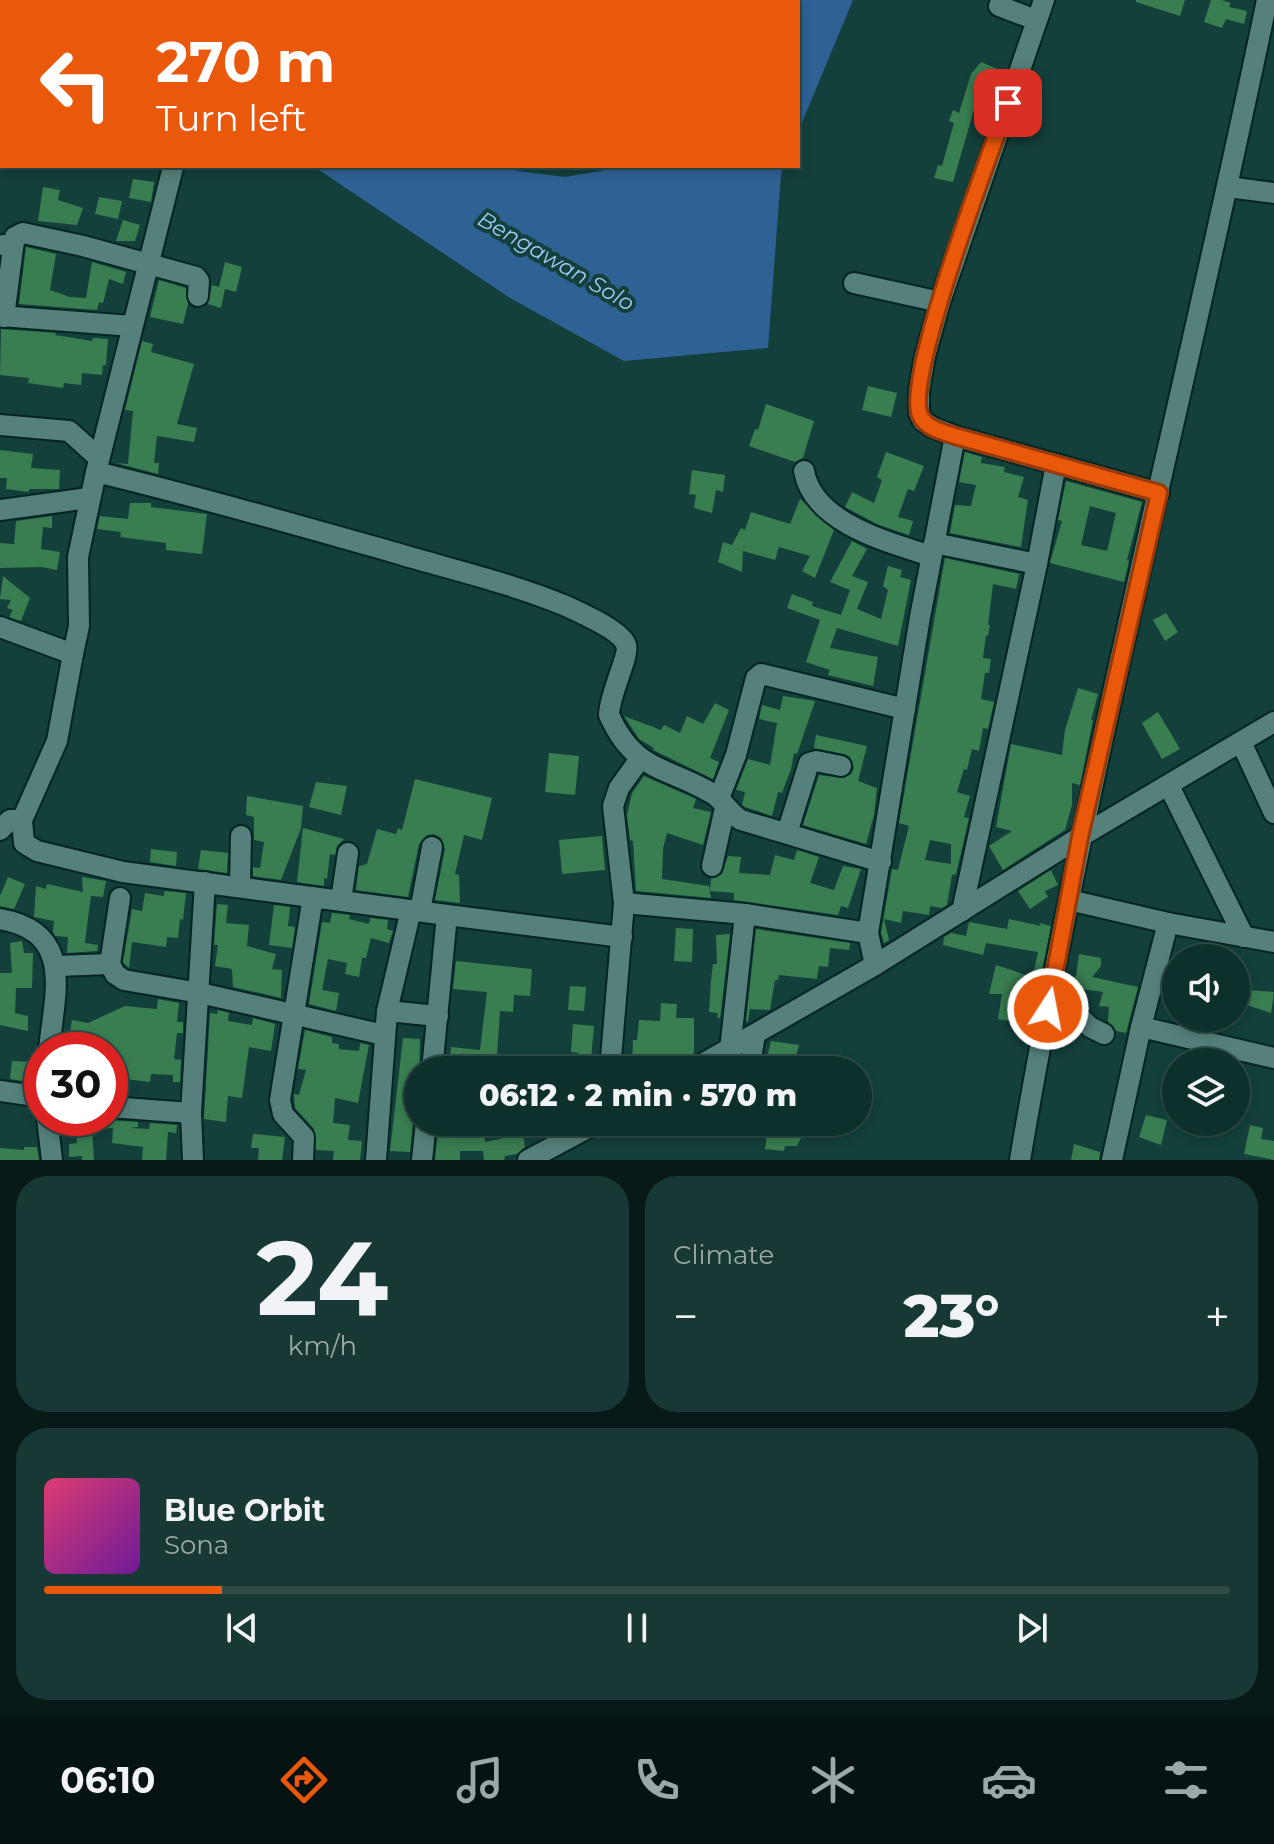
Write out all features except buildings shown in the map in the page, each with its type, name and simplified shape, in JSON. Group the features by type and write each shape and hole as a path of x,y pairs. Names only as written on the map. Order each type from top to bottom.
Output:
{"street":[{"path":"1044,0 940,302 925,356 918,407 923,421 955,436 1159,493"},
{"path":"1020,1160 1080,837 1228,187 1267,0"},
{"path":"999,6 1036,20"},
{"path":"173,168 89,498 78,557 79,626 57,741 22,820 24,843 37,851 123,872 622,937"},
{"path":"1228,187 1274,193"},
{"path":"132,326 2,317 6,246 25,233 196,277 199,281 198,296"},
{"path":"854,283 940,302"},
{"path":"0,425 69,431 97,465 490,580 566,606 602,624 623,639 627,650 612,691 609,715 640,759 722,803 741,820 881,862"},
{"path":"875,965 868,933 932,549 955,436"},
{"path":"962,911 1056,464"},
{"path":"804,471 810,494 836,515 879,539 1037,564"},
{"path":"0,510 89,498"},
{"path":"0,627 73,654"},
{"path":"712,866 722,803 756,678 761,674 905,709"},
{"path":"719,1056 875,965 1080,837 1274,722"},
{"path":"1241,742 1274,813"},
{"path":"611,1056 624,903 614,798 640,759"},
{"path":"787,833 809,763 841,766"},
{"path":"1169,786 1244,937"},
{"path":"0,830 10,820 22,820"},
{"path":"240,886 241,836"},
{"path":"376,1160 387,1011 432,847"},
{"path":"341,900 348,853"},
{"path":"193,1160 191,1113 205,882"},
{"path":"303,1160 304,1137 283,1114 280,1100 313,897"},
{"path":"120,898 110,964 115,974 124,980 200,993 384,1035"},
{"path":"1069,900 1168,923 1274,942"},
{"path":"624,903 745,914 868,933"},
{"path":"730,1050 745,914"},
{"path":"434,1056 447,915"},
{"path":"0,919 18,924 46,940 57,966 51,1032"},
{"path":"1112,1160 1168,923"},
{"path":"57,966 110,964"},
{"path":"1048,1009 1083,1020 1104,1034"},
{"path":"387,1011 438,1016"},
{"path":"1141,1027 1274,1058"},
{"path":"751,1056 755,1035"},
{"path":"0,1091 24,1094"},
{"path":"128,1108 191,1113"},
{"path":"49,1136 52,1160"},
{"path":"422,1160 425,1136"},
{"path":"528,1160 573,1136"}],"water":[{"path":"800,0 853,0 800,127"},
{"name":"Bengawan Solo","path":"316,168 495,168 565,177 617,168 783,168 768,348 624,361 510,298"}],"route":[{"path":"1008,103 940,302 925,356 919,413 923,421 932,427 955,436 1159,493 1080,837 1048,1009"}]}
